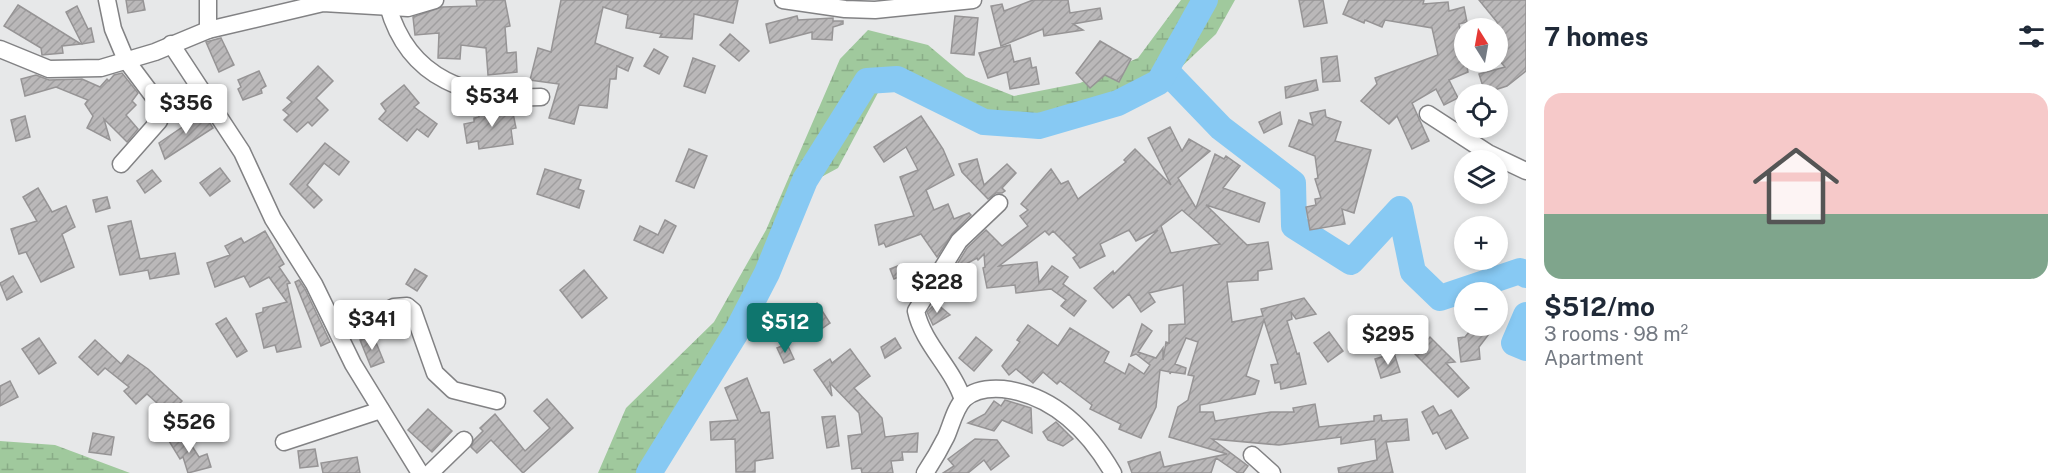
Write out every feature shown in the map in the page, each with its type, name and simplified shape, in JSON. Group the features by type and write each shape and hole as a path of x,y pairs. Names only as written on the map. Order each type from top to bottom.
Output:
{"street":[{"path":"107,0 113,29 126,60 162,108 159,121 121,164"},
{"path":"208,0 208,30"},
{"path":"0,49 49,69 101,68 155,52 208,30 323,3 408,8 435,0"},
{"path":"783,0 816,2 844,9 875,10 973,0"},
{"path":"388,6 394,29 406,49 416,61 438,76 461,87 486,94 513,98 541,97"},
{"path":"171,44 242,152 273,219 314,284 352,364 420,473"},
{"path":"1428,114 1488,153 1526,171"},
{"path":"963,400 959,387 922,327 916,311 959,241 999,203"},
{"path":"339,334 394,307 407,306 413,311 435,373 453,390 496,401"},
{"path":"925,473 963,400 983,389 994,388 1025,392 1043,399 1069,417 1086,433 1113,473"},
{"path":"284,442 381,410"},
{"path":"430,473 464,440"},
{"path":"1252,454 1272,473"}],"green space":[{"path":"1181,0 1235,0 1216,34 1156,91 1094,116 994,125 889,72 838,168 801,188 741,327 679,415 668,450 646,473 598,473 626,408 714,322 766,230 840,59 868,30 928,45 966,77 1014,96 1080,83 1138,58"},
{"path":"0,441 55,445 130,473 0,473"}],"building":[{"path":"126,0 143,0 145,10 128,13"},
{"path":"476,0 505,0 510,26 505,27 507,53 516,52 517,72 488,75 486,48 461,45 460,59 438,58 439,33 415,35 413,17 442,7 477,6"},
{"path":"561,0 738,0 733,23 694,14 692,39 660,37 662,34 626,28 628,15 603,7 595,43 633,58 628,71 617,66 616,79 610,79 607,108 579,105 574,124 549,118 559,84 530,80 538,48 551,52"},
{"path":"1033,0 1068,0 1070,13 1100,8 1102,19 1073,24 1083,30 1044,36 1043,29 1001,46 991,6 1002,4 1004,11"},
{"path":"1299,0 1323,0 1327,23 1304,27"},
{"path":"1349,0 1424,0 1423,4 1448,2 1449,11 1464,7 1466,18 1454,18 1454,72 1468,72 1449,80 1454,90 1454,100 1444,105 1436,89 1412,103 1429,141 1412,149 1397,116 1389,124 1361,101 1377,84 1375,78 1438,55 1432,28 1385,20 1382,27 1365,20 1364,23 1343,14"},
{"path":"1479,0 1526,0 1526,71 1508,85 1482,84 1479,74 1508,72 1508,18 1494,18"},
{"path":"18,5 81,44 62,46 63,53 42,55 41,48 4,26"},
{"path":"77,6 88,29 91,28 94,42 82,44 66,12"},
{"path":"797,16 798,20 833,18 833,21 843,21 843,24 833,27 832,40 812,39 812,32 770,43 766,24"},
{"path":"955,16 978,18 974,55 951,53"},
{"path":"730,34 749,51 739,61 720,45"},
{"path":"221,38 234,65 219,72 206,42"},
{"path":"1100,41 1131,59 1119,82 1105,75 1090,88 1076,73"},
{"path":"1010,45 1014,62 1030,58 1032,68 1036,67 1039,84 1010,89 1007,72 988,78 979,53"},
{"path":"654,49 668,57 659,74 644,66"},
{"path":"1337,56 1340,81 1323,82 1321,58"},
{"path":"693,58 715,66 705,93 684,86"},
{"path":"318,66 333,81 316,98 328,110 312,126 308,122 297,132 284,120 289,115 283,110 292,102 287,98"},
{"path":"259,71 266,86 261,89 262,93 243,100 238,89 241,87 238,80"},
{"path":"122,73 138,93 132,101 136,105 126,115 138,129 127,142 104,119 110,140 87,128 93,116 85,104 88,100 56,87 25,96 21,79 36,75 49,80 82,79 100,87 107,79 109,81 114,75"},
{"path":"1316,80 1318,90 1286,98 1285,87"},
{"path":"404,85 419,103 414,107 437,124 428,137 417,129 407,141 379,119 386,111 381,104"},
{"path":"501,106 501,110 512,108 516,128 511,129 513,144 479,149 478,141 467,143 464,124 474,122 474,118 479,117 478,110"},
{"path":"201,109 213,128 165,159 159,143 197,117 195,113"},
{"path":"1325,110 1326,117 1341,122 1335,141 1371,150 1354,213 1342,209 1345,224 1310,230 1306,207 1316,205 1315,199 1321,198 1315,179 1318,178 1315,156 1289,146 1299,120 1313,125 1310,113"},
{"path":"1280,112 1282,124 1264,133 1259,122"},
{"path":"25,116 30,137 16,141 11,120"},
{"path":"921,116 943,149 954,175 926,190 934,210 948,204 954,219 969,213 971,215 952,234 937,257 921,234 886,247 884,243 879,245 875,225 914,216 900,177 918,170 906,147 884,162 874,147"},
{"path":"1170,127 1182,151 1189,139 1210,151 1178,178 1196,208 1215,154 1224,159 1226,156 1240,166 1223,188 1265,203 1259,222 1206,205 1247,245 1268,242 1272,269 1258,271 1258,280 1227,282 1232,322 1263,316 1261,309 1304,298 1316,314 1296,319 1291,312 1292,319 1287,321 1297,354 1299,353 1306,384 1281,389 1280,382 1275,383 1271,365 1278,364 1264,320 1246,376 1259,381 1255,394 1200,405 1200,412 1213,412 1215,421 1271,412 1294,412 1293,408 1315,404 1319,427 1374,421 1374,416 1381,415 1382,421 1407,419 1409,440 1386,442 1393,473 1339,473 1338,468 1377,460 1375,439 1341,444 1341,437 1279,445 1212,439 1248,466 1243,473 1238,473 1216,458 1211,473 1132,473 1128,462 1160,452 1164,467 1227,454 1169,437 1178,407 1188,400 1194,376 1188,375 1198,342 1186,338 1175,364 1186,368 1185,374 1171,372 1170,374 1170,372 1160,370 1156,407 1141,438 1119,429 1121,424 1090,409 1092,405 1060,381 1057,384 1043,372 1033,383 1016,369 1009,375 1002,366 1020,342 1017,340 1028,325 1058,346 1070,328 1109,352 1104,362 1125,374 1129,364 1144,374 1150,365 1136,354 1131,356 1142,324 1152,331 1138,352 1156,358 1163,348 1163,360 1166,342 1169,343 1169,325 1185,324 1183,285 1149,293 1155,302 1141,312 1129,294 1113,308 1094,288 1113,271 1114,274 1158,230 1136,241 1129,230 1100,244 1105,256 1080,268 1073,258 1077,255 1053,231 1049,235 1045,231 999,266 1037,262 1039,283 1052,266 1068,277 1063,284 1086,301 1074,316 1061,306 1066,300 1051,289 1016,293 1015,285 987,288 983,268 985,267 984,254 978,260 977,258 953,271 967,248 986,230 1002,246 1028,226 1020,216 1028,210 1021,204 1051,169 1061,184 1068,181 1078,199 1126,162 1124,160 1135,149 1171,185 1148,138","holes":["1182,210 1220,244 1171,253 1161,226"]},
{"path":"325,143 349,162 339,175 324,163 307,185 322,200 314,208 290,184"},
{"path":"689,149 707,156 694,188 676,181"},
{"path":"977,159 984,185 1007,164 1016,173 1002,188 1005,191 996,193 988,199 962,172 959,164"},
{"path":"220,168 230,181 210,196 200,183"},
{"path":"545,169 581,180 578,189 584,191 579,208 537,194"},
{"path":"152,170 161,181 145,193 137,181"},
{"path":"38,188 52,212 66,206 75,227 62,234 74,267 41,282 26,252 19,254 11,229 37,221 23,197"},
{"path":"107,197 110,208 96,212 93,200"},
{"path":"665,220 676,226 663,253 634,240 640,226 658,235"},
{"path":"131,221 140,259 175,253 179,274 150,279 148,270 120,275 108,226"},
{"path":"265,231 284,264 279,267 290,283 287,284 301,347 277,352 275,345 264,348 256,314 263,312 263,308 287,302 269,277 250,287 244,276 215,287 207,263 230,255 225,246 241,238 244,243"},
{"path":"903,264 908,273 894,279 890,269"},
{"path":"415,269 427,276 417,291 406,284"},
{"path":"584,270 607,298 582,318 560,290"},
{"path":"13,276 22,292 7,300 0,283"},
{"path":"299,280 330,342 321,346 295,282"},
{"path":"817,303 830,323 814,334 801,314"},
{"path":"936,303 950,315 933,325 927,312"},
{"path":"1360,317 1376,332 1365,343 1349,327"},
{"path":"226,318 247,351 237,357 216,324"},
{"path":"1406,326 1411,332 1417,329 1426,342 1430,337 1455,362 1446,363 1469,388 1458,397 1409,348 1402,353 1391,336"},
{"path":"1329,332 1343,351 1328,362 1314,343"},
{"path":"373,335 384,362 371,367 360,340"},
{"path":"1487,336 1479,347 1480,359 1461,362 1458,338"},
{"path":"976,337 992,350 974,371 959,358"},
{"path":"39,338 56,363 39,374 22,349"},
{"path":"895,338 901,348 885,358 881,347"},
{"path":"95,340 121,364 128,355 148,369 182,401 169,414 147,394 136,404 124,391 129,387 105,368 98,375 79,357"},
{"path":"787,344 794,359 784,363 777,348"},
{"path":"850,349 870,376 854,388 882,418 885,437 918,433 917,452 902,452 903,460 891,461 893,473 862,473 861,468 852,469 848,436 862,434 859,413 830,383 832,396 814,370 830,359 832,363"},
{"path":"1394,353 1400,372 1381,378 1375,359"},
{"path":"747,378 761,413 769,412 773,458 755,461 755,472 736,472 735,439 711,440 710,422 738,420 725,388"},
{"path":"10,381 18,397 0,406 0,386"},
{"path":"547,399 573,428 523,473 491,440 477,453 471,447 483,431 480,428 495,414 525,451 550,428 534,411"},
{"path":"1005,400 1031,408 1032,433 1002,420 994,431 968,423 985,414 994,401 1001,406"},
{"path":"1433,406 1439,416 1451,410 1468,438 1446,449 1437,432 1433,434 1422,412"},
{"path":"428,409 452,431 432,452 408,430"},
{"path":"835,416 839,446 827,448 822,417"},
{"path":"1056,422 1073,439 1063,446 1048,440 1043,432"},
{"path":"183,432 199,457 207,454 211,467 188,473 183,457 180,459 169,441"},
{"path":"93,433 114,437 111,455 89,452"},
{"path":"975,439 997,440 1009,456 991,470 984,460 968,473 943,473 954,466 948,459"},
{"path":"315,449 318,466 300,468 298,451"},
{"path":"357,457 360,473 323,473 321,463"}],"waterway":[{"path":"649,473 737,331 767,273 805,180 867,81 897,79 984,122 1039,126 1118,103 1159,82 1205,0"},
{"path":"1171,76 1221,128 1293,183 1294,226 1351,262 1400,209 1413,272 1440,298 1520,271 1526,275"},
{"path":"1526,315 1514,343 1526,348"}]}
